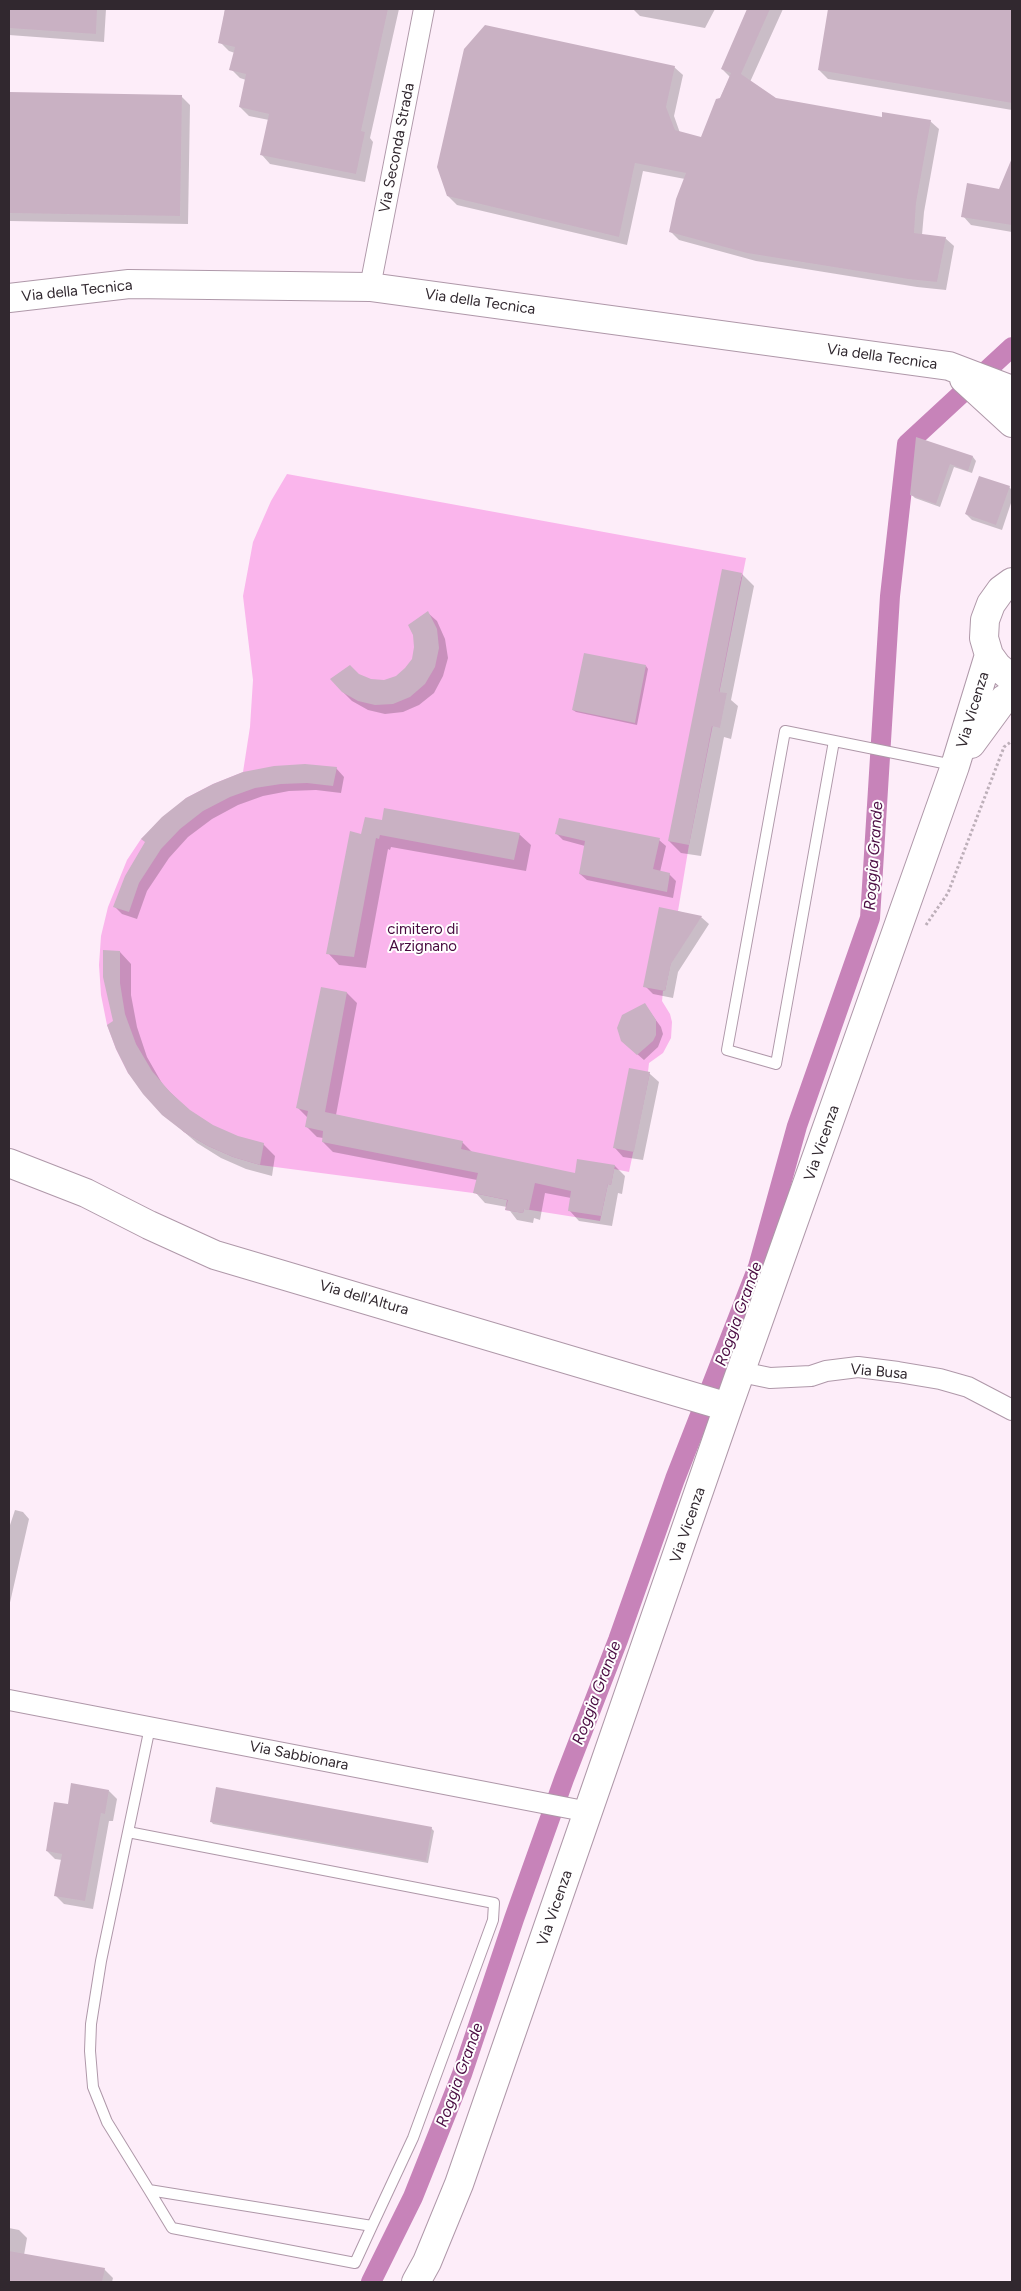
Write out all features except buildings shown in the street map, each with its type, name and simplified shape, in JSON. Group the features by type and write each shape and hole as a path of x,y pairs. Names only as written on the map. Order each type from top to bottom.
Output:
{"main road":[{"name":"Via della Tecnica","path":"9,298 129,284 370,287 950,366 1012,390"},
{"name":"Via della Tecnica","path":"950,366 1012,423"},
{"name":"Via Vicenza","path":"1012,582 1001,590 991,604 985,620 984,638 989,655 997,666 1012,679"},
{"name":"Via Vicenza","path":"416,2282 459,2184 728,1407 955,766 989,655"},
{"name":"Via Vicenza","path":"955,766 1004,699 1012,695"},
{"name":"Via dell'Altura","path":"9,1163 86,1193 148,1225 215,1255 728,1407"}],"street":[{"name":"Via Seconda Strada","path":"370,287 424,9"},
{"name":"Via Busa","path":"741,1372 770,1378 811,1376 837,1369 858,1367 898,1372 940,1379 968,1387 1012,1410"},
{"name":"Via Sabbionara","path":"9,1700 588,1812"}],"lane":[{"path":"834,741 776,1064 727,1050 785,731 890,752 955,766"},
{"path":"128,1832 494,1903 493,1920 412,2138 355,2263 172,2228 107,2122 93,2087 90,2051 91,2024 101,1961 128,1832 150,1727"},
{"path":"148,2190 372,2226"}],"path":[{"path":"926,925 948,893 1004,747 1012,741"}],"green space":[{"name":"cimitero di Arzignano","path":"287,474 746,558 689,845 678,911 681,912 665,991 663,991 662,1001 670,1014 672,1022 671,1038 663,1053 649,1063 648,1072 650,1072 629,1172 614,1169 611,1185 608,1184 600,1221 524,1209 523,1213 505,1210 507,1200 473,1193 260,1165 233,1157 208,1146 184,1132 128,1073 116,1049 107,1025 101,995 99,965 101,936 108,907 127,860 141,839 186,798 213,784 243,772 250,727 253,680 243,596 253,542 271,501"}],"waterway":[{"name":"Roggia Grande","path":"371,2282 413,2197 462,2074 514,1919 564,1779 618,1640 675,1479 758,1267 797,1126 870,918 890,596 907,444 1012,347"}]}
